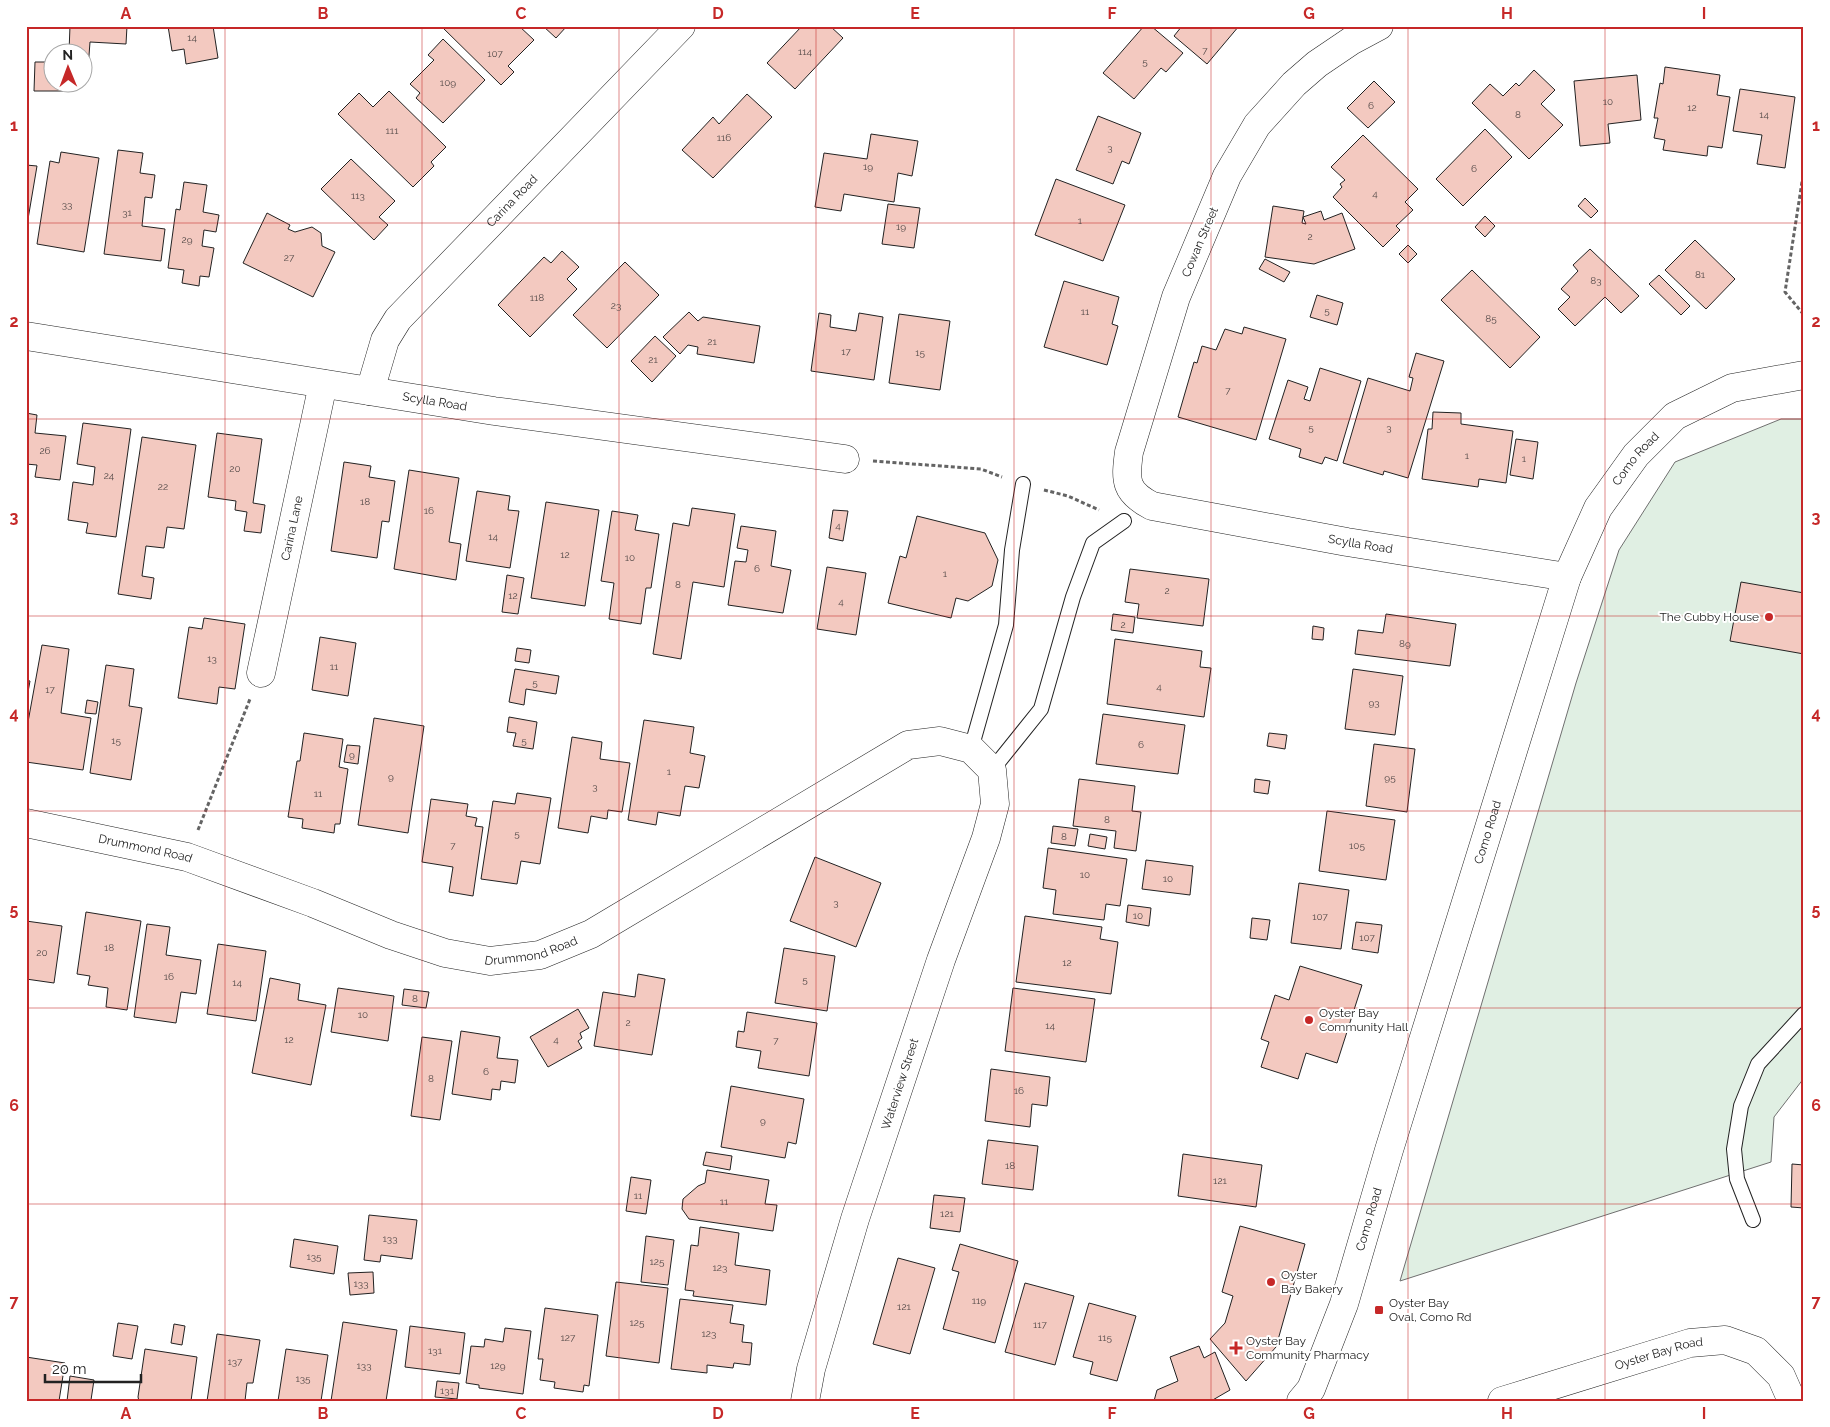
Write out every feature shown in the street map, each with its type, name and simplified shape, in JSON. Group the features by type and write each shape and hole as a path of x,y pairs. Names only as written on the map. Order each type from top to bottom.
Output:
{"street":[{"name":"Carina Road","path":"370,391 386,340 398,319 681,26"},
{"name":"Cowan Street","path":"1152,506 1137,498 1128,486 1126,470 1129,452 1176,297 1227,176 1257,125 1294,84 1337,50 1379,26"},
{"name":"Scylla Road","path":"26,336 494,411 845,459"},
{"name":"Como Road","path":"1301,1401 1311,1389 1344,1304 1389,1150 1568,577 1598,508 1636,455 1675,416 1732,388 1804,375"},
{"name":"Carina Lane","path":"260,673 323,384"},
{"name":"Scylla Road","path":"1152,506 1347,542 1568,577"},
{"name":"Drummond Road","path":"26,823 187,857 313,903 391,935 445,953 490,961 540,956 591,934 908,745 940,741 970,749 992,770"},
{"name":"Waterview Street","path":"805,1401 811,1369 855,1220 941,960 986,838 995,804 992,770"},
{"name":"Oyster Bay Road","path":"1502,1401 1690,1343 1725,1340 1756,1351 1781,1376 1792,1401"}],"lane":[{"path":"970,749 1006,625 1012,550 1023,484"},
{"path":"992,770 1041,709 1073,597 1093,543 1124,521"},
{"path":"1753,1220 1738,1179 1734,1149 1741,1106 1758,1064 1804,1014"}],"path":[{"path":"1804,169 1785,292 1804,315"},
{"path":"845,459 981,469 1023,484"},
{"path":"187,857 260,673"}],"green space":[{"path":"1781,419 1804,419 1804,1078 1774,1117 1771,1162 1400,1281 1576,683 1619,550 1675,462"}],"building":[{"path":"70,26 127,26 126,44 69,42"},
{"path":"168,26 213,26 218,58 186,64 184,49 172,51"},
{"path":"441,26 519,26 534,40 508,66 514,72 501,85"},
{"path":"543,26 567,26 556,38"},
{"path":"802,26 830,26 843,38 795,89 767,63"},
{"path":"1144,26 1151,26 1183,53 1166,72 1161,68 1134,99 1103,73"},
{"path":"1182,26 1239,26 1207,64 1174,36"},
{"path":"443,39 485,80 443,123 416,98 420,93 410,84 434,60 428,55"},
{"path":"35,62 42,62 42,91 34,91"},
{"path":"1665,67 1720,75 1717,95 1730,97 1722,148 1708,146 1707,156 1663,150 1665,140 1654,138 1658,118 1654,118 1660,83 1663,84"},
{"path":"1534,70 1555,90 1541,104 1563,125 1529,159 1472,103 1490,84 1503,96 1516,83 1519,86"},
{"path":"1637,75 1641,120 1608,124 1610,143 1580,146 1574,81"},
{"path":"1374,81 1395,102 1368,128 1347,108"},
{"path":"1740,89 1795,97 1785,168 1757,164 1762,135 1733,131"},
{"path":"389,91 446,147 431,162 434,166 413,187 338,114 359,93 373,107"},
{"path":"747,94 772,117 713,178 682,150 713,117 719,124"},
{"path":"1098,116 1141,133 1129,164 1122,161 1113,184 1076,170"},
{"path":"1485,129 1512,157 1463,206 1436,179"},
{"path":"871,134 918,141 912,176 898,173 894,202 844,194 841,211 815,207 824,153 867,159"},
{"path":"1363,135 1418,189 1405,202 1413,210 1396,226 1400,230 1383,247 1333,197 1342,187 1340,184 1345,180 1331,167"},
{"path":"118,150 143,153 140,173 155,175 152,198 145,197 142,226 165,229 161,261 104,254"},
{"path":"61,152 99,158 84,252 37,244 50,161 59,163"},
{"path":"351,159 395,201 379,217 388,225 374,240 321,189"},
{"path":"26,165 37,166 26,231"},
{"path":"1056,179 1125,205 1103,261 1035,235"},
{"path":"184,182 207,185 203,212 219,215 216,232 204,230 202,246 214,248 209,277 200,276 199,286 182,283 184,270 168,268 176,209 180,210"},
{"path":"1585,198 1598,211 1591,218 1578,206"},
{"path":"888,204 920,208 914,248 882,244"},
{"path":"1273,206 1304,211 1303,217 1321,211 1324,220 1342,213 1355,249 1314,264 1265,257"},
{"path":"267,213 290,225 288,229 295,232 312,227 321,233 322,246 335,252 313,297 243,263"},
{"path":"1485,216 1495,226 1485,237 1475,227"},
{"path":"1695,240 1735,279 1706,309 1665,270"},
{"path":"1408,245 1417,254 1408,263 1399,254"},
{"path":"1590,249 1639,296 1621,313 1605,297 1575,326 1558,309 1570,297 1561,289 1578,271 1573,265"},
{"path":"562,251 579,267 567,279 577,289 530,337 498,305 544,257 551,263"},
{"path":"1265,259 1290,272 1284,282 1259,269"},
{"path":"625,262 659,295 607,348 573,315"},
{"path":"1472,270 1540,337 1510,368 1441,300"},
{"path":"1659,275 1690,306 1681,315 1649,284"},
{"path":"1064,281 1119,297 1112,324 1118,326 1107,365 1044,347"},
{"path":"1317,295 1343,303 1337,325 1310,317"},
{"path":"689,312 698,321 703,317 760,326 754,363 697,354 698,347 688,345 680,354 663,337"},
{"path":"819,313 831,315 830,327 856,331 859,313 883,317 874,380 811,371"},
{"path":"899,314 950,321 940,390 889,383"},
{"path":"1244,327 1286,339 1256,440 1178,417 1194,362 1197,363 1202,346 1216,350 1225,329 1242,334"},
{"path":"655,336 676,356 652,382 631,361"},
{"path":"1416,353 1444,361 1408,478 1384,471 1383,475 1343,463 1368,378 1410,391 1413,378 1409,377"},
{"path":"1320,368 1361,381 1337,461 1325,457 1322,464 1299,457 1301,449 1269,439 1288,380 1308,387 1304,399 1310,401"},
{"path":"1433,412 1461,413 1461,424 1513,431 1506,483 1479,479 1478,487 1422,479 1428,429 1432,429"},
{"path":"26,413 37,415 35,433 66,436 60,480 35,477 37,465 26,464"},
{"path":"83,423 131,429 116,537 86,533 88,523 68,520 73,482 93,485 95,467 77,464"},
{"path":"217,433 262,439 253,503 265,505 261,533 244,531 247,512 235,510 236,501 208,497"},
{"path":"142,437 196,445 184,529 167,527 164,548 146,546 142,576 154,578 151,599 118,594"},
{"path":"1516,439 1538,442 1533,479 1510,475"},
{"path":"344,462 371,466 369,477 395,481 389,522 382,521 377,558 331,551"},
{"path":"409,470 459,478 449,542 461,544 456,580 394,569"},
{"path":"477,491 510,496 508,510 519,511 510,568 466,561"},
{"path":"546,502 599,510 585,606 531,598"},
{"path":"692,508 735,514 724,587 693,582 681,659 653,654 673,523 689,526"},
{"path":"833,510 848,511 843,541 829,538"},
{"path":"612,511 638,515 635,530 659,534 651,588 646,588 641,624 609,619 614,583 601,581"},
{"path":"917,516 985,533 998,560 992,586 968,601 956,598 951,618 888,603 900,556 906,558"},
{"path":"741,526 776,531 771,566 791,570 783,613 728,605 735,561 746,562 748,550 737,548"},
{"path":"827,567 866,573 856,635 817,629"},
{"path":"1130,569 1209,579 1203,626 1137,618 1139,604 1125,602"},
{"path":"507,575 524,578 518,614 502,612"},
{"name":"The Cubby House","path":"1741,582 1804,593 1804,654 1730,641"},
{"path":"1113,614 1135,617 1133,633 1111,630"},
{"path":"1386,614 1456,624 1450,666 1355,654 1358,630 1383,633"},
{"path":"204,618 245,624 235,689 219,687 217,704 178,698 189,627 202,629"},
{"path":"1313,626 1324,628 1323,640 1312,639"},
{"path":"320,637 356,643 348,696 312,690"},
{"path":"1115,639 1202,651 1200,667 1211,668 1204,717 1107,704"},
{"path":"42,645 69,649 61,713 91,718 83,770 26,762 26,733"},
{"path":"517,648 531,650 529,663 515,661"},
{"path":"106,665 134,669 129,706 142,708 131,780 90,773"},
{"path":"515,669 559,676 556,694 526,689 524,705 509,702"},
{"path":"1353,669 1403,676 1395,735 1345,729"},
{"path":"26,680 30,681 26,703"},
{"path":"87,700 98,702 96,714 85,713"},
{"path":"1103,714 1185,725 1178,774 1096,764"},
{"path":"509,717 537,722 533,749 513,746 516,733 507,732"},
{"path":"374,718 424,726 408,833 358,825"},
{"path":"644,720 694,727 690,753 705,756 699,788 685,786 680,816 658,812 656,825 628,820"},
{"path":"304,733 343,739 339,767 348,769 340,824 335,824 334,833 302,828 303,819 288,817 297,761 300,761"},
{"path":"1269,733 1287,735 1285,749 1267,746"},
{"path":"572,737 602,742 600,759 630,763 622,812 608,810 607,819 591,816 588,833 558,828"},
{"path":"1374,744 1415,749 1407,812 1366,806"},
{"path":"347,745 360,746 358,764 344,762"},
{"path":"1079,779 1135,786 1132,811 1141,812 1136,851 1114,848 1116,831 1073,826"},
{"path":"1255,779 1270,781 1268,794 1254,792"},
{"path":"517,793 551,798 540,864 521,861 517,884 481,879 493,801 515,804"},
{"path":"431,799 468,804 466,816 477,818 475,826 483,827 473,896 449,892 453,867 422,862"},
{"path":"1327,811 1395,820 1386,880 1319,871"},
{"path":"1053,826 1078,829 1075,846 1051,843"},
{"path":"1090,834 1107,837 1105,849 1088,846"},
{"path":"1048,848 1127,859 1120,906 1106,904 1104,920 1053,914 1056,890 1043,888"},
{"path":"815,857 881,883 856,947 790,921"},
{"path":"1146,860 1193,866 1190,895 1142,889"},
{"path":"1299,883 1349,890 1341,949 1291,943"},
{"path":"1128,905 1151,908 1149,926 1126,922"},
{"path":"86,912 141,921 127,1010 106,1007 108,988 88,985 90,976 77,974"},
{"path":"1025,916 1102,927 1100,939 1118,942 1111,994 1016,982"},
{"path":"1252,918 1270,920 1267,940 1250,938"},
{"path":"26,921 62,926 54,983 26,979"},
{"path":"1356,922 1382,925 1378,953 1352,949"},
{"path":"147,924 170,927 166,955 201,960 196,994 181,992 176,1023 134,1017"},
{"path":"218,944 266,951 256,1021 207,1014"},
{"path":"784,948 835,956 827,1011 775,1003"},
{"name":"Oyster Bay Community Hall","path":"1300,966 1362,985 1337,1063 1306,1053 1298,1079 1261,1067 1269,1042 1261,1039 1275,995 1289,1000"},
{"path":"638,974 665,979 652,1055 594,1046 603,992 635,997"},
{"path":"270,978 300,984 298,1000 326,1005 311,1085 252,1073"},
{"path":"338,988 394,996 388,1041 331,1032"},
{"path":"1013,988 1095,999 1086,1062 1005,1051"},
{"path":"404,989 429,992 426,1008 402,1005"},
{"path":"578,1009 589,1028 580,1033 582,1038 578,1041 582,1048 548,1067 530,1037"},
{"path":"747,1012 817,1023 809,1076 758,1068 761,1051 736,1047 738,1031 744,1032"},
{"path":"461,1031 500,1037 497,1058 518,1060 515,1083 501,1081 500,1090 492,1089 491,1100 452,1094"},
{"path":"422,1037 452,1041 440,1120 411,1116"},
{"path":"991,1069 1050,1077 1047,1106 1032,1104 1030,1127 985,1121"},
{"path":"731,1086 804,1099 796,1144 788,1142 785,1158 721,1147"},
{"path":"988,1140 1038,1146 1033,1190 982,1184"},
{"path":"706,1152 732,1156 730,1170 703,1165"},
{"path":"1183,1154 1262,1165 1256,1207 1178,1196"},
{"path":"1792,1164 1804,1165 1804,1208 1791,1207"},
{"path":"707,1170 769,1180 765,1204 777,1205 773,1231 689,1219 682,1209 683,1199 698,1186 705,1183"},
{"path":"631,1177 651,1180 646,1214 626,1211"},
{"path":"934,1195 965,1198 960,1232 930,1228"},
{"path":"369,1215 417,1220 412,1259 381,1255 380,1262 364,1260"},
{"path":"1240,1226 1305,1244 1276,1347 1246,1381 1210,1339 1225,1323 1233,1296 1222,1292"},
{"path":"700,1227 739,1233 735,1265 770,1270 766,1305 693,1296 694,1291 685,1290 691,1245 698,1246"},
{"path":"646,1236 674,1240 668,1285 641,1282"},
{"path":"294,1239 338,1246 334,1274 290,1267"},
{"path":"960,1244 1018,1261 995,1343 943,1329 959,1272 952,1270"},
{"path":"898,1258 935,1268 910,1354 873,1344"},
{"path":"373,1272 374,1293 350,1295 348,1273"},
{"path":"616,1282 668,1288 659,1363 606,1356"},
{"path":"1025,1283 1074,1296 1055,1365 1005,1352"},
{"path":"680,1299 733,1305 730,1323 744,1325 742,1342 752,1343 750,1365 734,1363 733,1368 707,1365 707,1373 671,1369"},
{"path":"1089,1303 1136,1316 1117,1381 1090,1374 1093,1362 1073,1357"},
{"path":"545,1308 598,1315 589,1386 584,1385 583,1392 554,1388 555,1382 540,1380 543,1359 538,1359"},
{"path":"343,1322 397,1330 386,1401 331,1401"},
{"path":"118,1323 138,1326 132,1359 113,1356"},
{"path":"174,1324 185,1326 182,1345 171,1343"},
{"path":"410,1326 465,1333 460,1374 405,1367"},
{"path":"505,1328 531,1331 523,1394 479,1388 479,1385 466,1383 471,1346 484,1347 485,1339 503,1342"},
{"path":"217,1334 260,1340 253,1383 247,1383 245,1401 207,1401"},
{"path":"1199,1346 1204,1358 1215,1352 1230,1390 1211,1401 1154,1401 1157,1390 1178,1381 1170,1357"},
{"path":"145,1349 197,1357 191,1401 139,1401"},
{"path":"286,1349 328,1355 321,1401 278,1401"},
{"path":"26,1357 65,1363 59,1401 26,1401"},
{"path":"70,1376 94,1380 91,1400 96,1401 67,1401"},
{"path":"437,1381 459,1383 457,1399 435,1397"}],"place":[{"name":"The Cubby House","path":"1769,617"},
{"name":"Oyster Bay Community Hall","path":"1309,1020"},
{"name":"Oyster Bay Bakery","path":"1271,1282"},
{"name":"Oyster Bay Oval, Como Rd","path":"1379,1310"},
{"name":"Oyster Bay Community Pharmacy","path":"1236,1348"}]}
